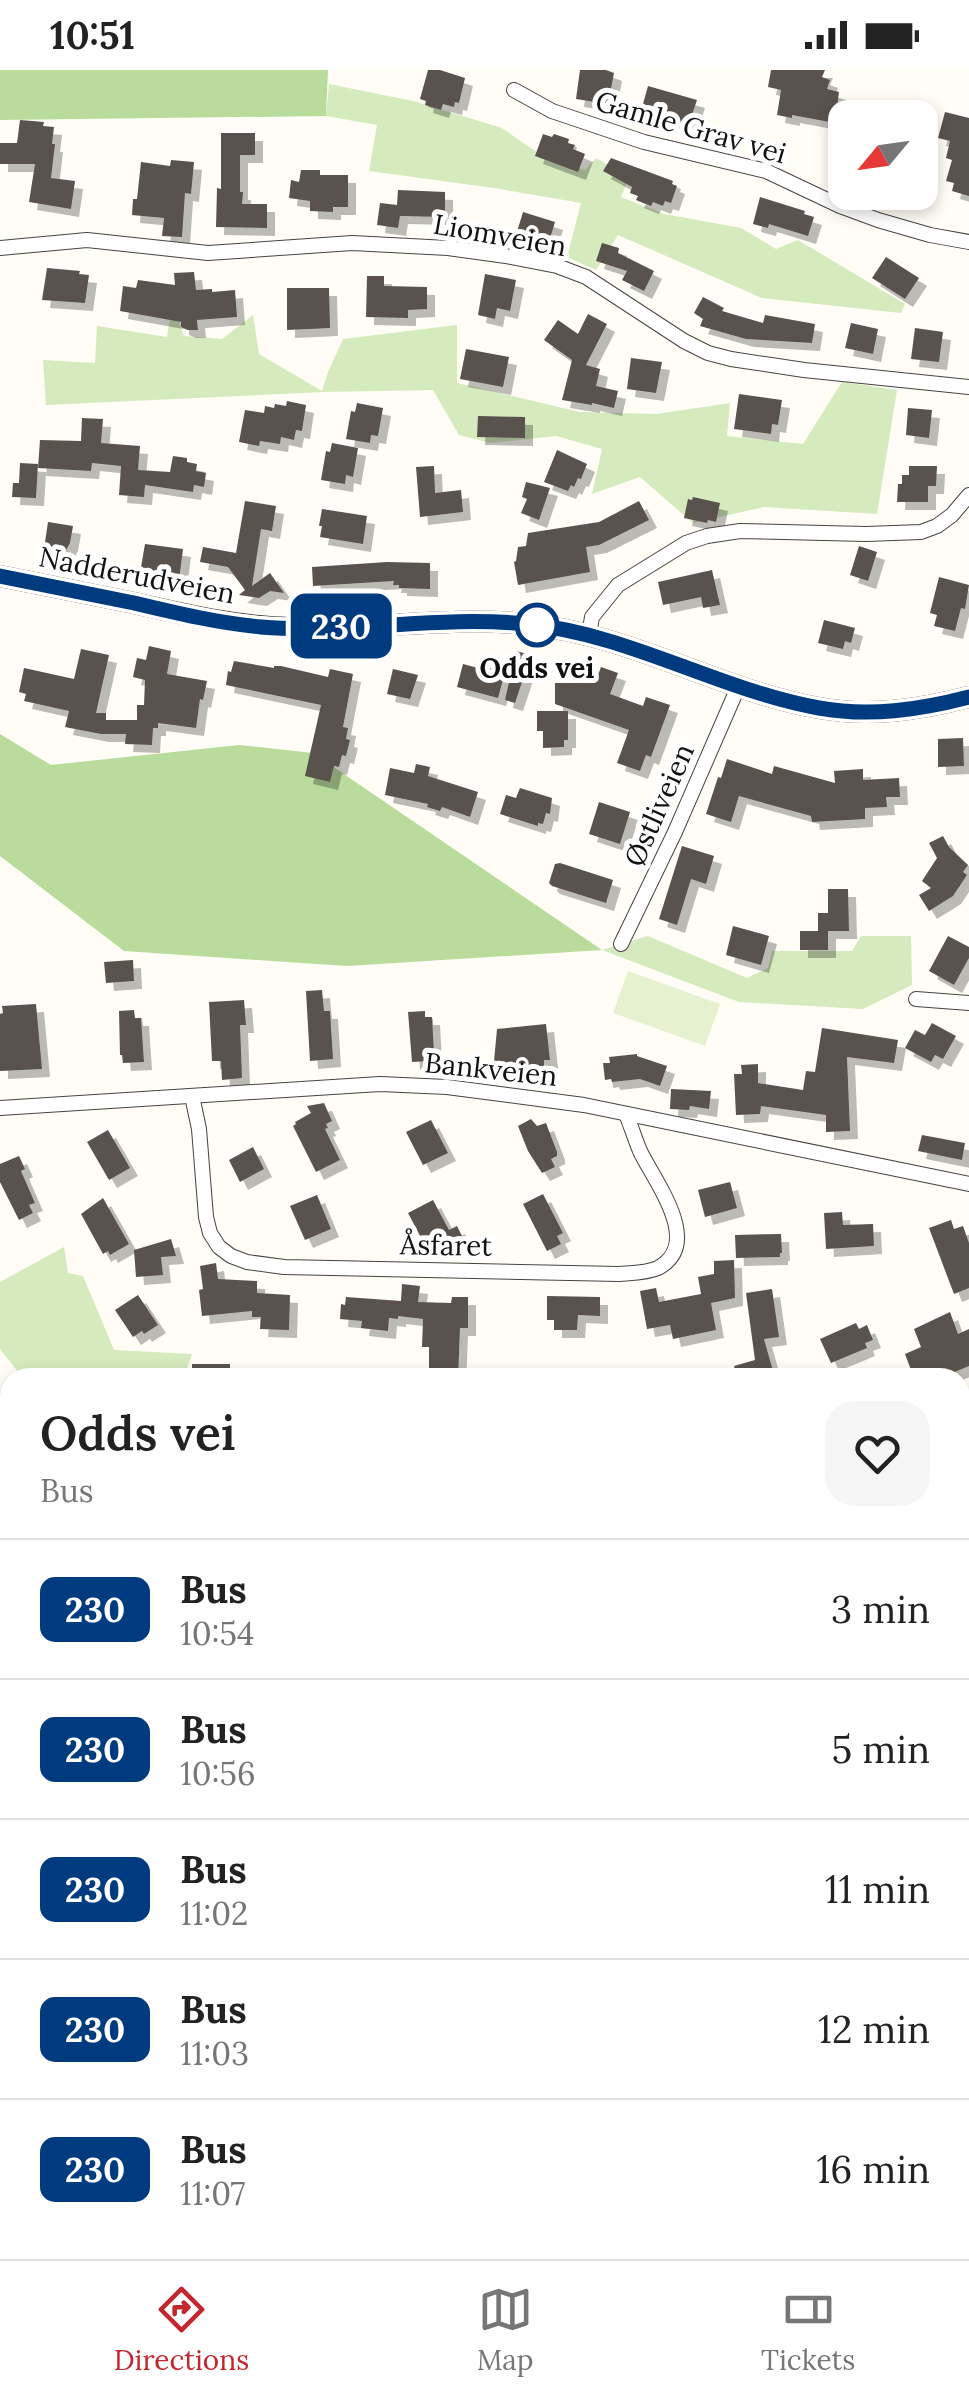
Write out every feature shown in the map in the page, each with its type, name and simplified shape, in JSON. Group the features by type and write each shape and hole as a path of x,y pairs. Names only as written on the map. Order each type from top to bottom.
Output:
{"main road":[{"name":"Nadderudveien","path":"0,576 200,618 261,626 452,621 527,624 588,635 739,685 816,707 853,712 930,707 969,697"}],"street":[{"name":"Gamle Grav vei","path":"514,90 552,112 644,142 766,171 878,220 969,242"},
{"name":"Liomveien","path":"0,248 87,240 208,253 352,243 448,248 506,256 556,266 586,278 684,340 731,359 969,387"},
{"path":"588,635 592,617 618,585 686,543 740,531 921,532 952,515 969,495"},
{"name":"Østliveien","path":"621,944 739,685"},
{"path":"916,999 969,1002"},
{"name":"Bankveien","path":"0,1108 380,1084 464,1089 584,1104 969,1184"},
{"name":"Åsfaret","path":"192,1096 210,1234 230,1256 284,1266 619,1274 657,1268 670,1258 677,1231 673,1214 640,1151 626,1114"}],"green space":[{"path":"0,70 328,70 326,116 0,120"},
{"path":"329,84 413,101 502,128 538,153 585,170 596,158 629,177 621,197 664,214 741,228 776,249 798,240 905,304 901,313 762,298 618,235 596,270 567,257 581,203 369,171 377,125 326,116"},
{"path":"172,304 184,336 222,339 253,315 259,354 322,391 343,339 457,325 457,383 580,412 657,414 730,403 727,436 803,444 842,382 897,390 877,514 764,507 693,523 640,477 592,494 602,449 556,436 491,443 459,435 433,390 46,405 43,360 95,363 97,326 167,337"},
{"path":"0,734 51,765 239,745 313,753 602,950 347,966 124,951 0,856"},
{"path":"648,936 747,978 768,968 772,951 852,951 861,936 911,936 912,985 863,1009 739,1002 602,950"},
{"path":"628,971 720,1004 705,1046 613,1013"},
{"path":"64,1247 68,1273 83,1276 114,1350 192,1354 187,1368 15,1368 0,1349 0,1282"}],"building":[{"path":"428,70 465,78 459,103 455,102 454,107 443,104 441,110 425,105 426,101 420,99"},
{"path":"580,70 614,73 608,104 576,99"},
{"path":"771,70 825,70 822,77 830,80 827,89 839,92 838,100 828,100 828,122 777,115 781,90 768,87"},
{"path":"648,86 697,100 689,124 641,111"},
{"path":"945,112 969,118 969,196 952,191 954,183 946,181 952,160 946,158 950,141 938,138"},
{"path":"20,120 54,127 51,178 75,181 71,209 29,202 35,164 0,164 0,143 17,143"},
{"path":"221,133 255,133 255,155 240,155 240,192 242,204 267,204 267,228 216,227"},
{"path":"543,134 569,139 568,143 575,145 573,149 585,154 578,172 535,156"},
{"path":"611,158 673,181 677,186 671,203 665,201 663,206 653,202 651,206 636,200 638,196 630,193 632,187 603,171"},
{"path":"171,160 194,162 191,194 185,193 182,237 162,236 164,218 132,215 141,162 170,166"},
{"path":"301,170 348,175 348,207 333,207 333,212 310,211 310,201 289,198 291,180 299,182"},
{"path":"398,190 445,192 445,217 400,216 398,228 377,225 380,203 397,205"},
{"path":"760,197 814,217 808,236 769,224 768,228 753,224"},
{"path":"523,212 555,222 548,245 516,235"},
{"path":"602,243 619,248 618,253 654,271 644,291 622,280 627,271 596,261"},
{"path":"886,257 919,278 905,299 872,278"},
{"path":"47,268 89,275 85,303 42,300"},
{"path":"194,272 196,290 235,290 237,317 197,320 198,330 188,330 181,327 181,322 120,311 123,286 136,288 138,280 175,285 174,273"},
{"path":"485,274 516,280 510,311 497,308 495,319 478,315"},
{"path":"367,276 384,276 384,286 427,287 427,309 408,310 408,318 366,317"},
{"path":"287,288 329,288 330,328 287,330"},
{"path":"703,297 724,308 722,311 763,323 765,315 815,324 812,343 746,339 700,326 703,319 694,313"},
{"path":"588,314 607,324 586,365 600,369 596,386 618,391 614,408 562,400 572,360 544,340 558,320 578,334"},
{"path":"851,323 878,329 873,354 845,348"},
{"path":"915,328 943,332 939,362 911,359"},
{"path":"466,349 509,357 503,387 460,379"},
{"path":"631,358 662,362 656,393 627,389"},
{"path":"739,394 782,400 778,425 772,424 771,434 734,429"},
{"path":"287,401 306,405 302,431 296,430 294,440 281,437 280,444 260,441 259,446 239,442 245,410 264,413 265,406 286,406"},
{"path":"357,403 383,408 378,436 371,435 370,443 346,439 351,411 355,412"},
{"path":"908,408 932,410 929,438 906,435"},
{"path":"478,416 525,417 525,438 477,437"},
{"path":"82,418 103,419 101,443 140,446 138,470 170,472 173,456 187,458 187,462 197,464 196,471 206,473 204,487 194,485 193,492 145,485 144,497 119,495 121,466 92,463 91,471 38,468 40,440 81,441"},
{"path":"332,443 358,448 353,477 346,475 345,484 321,480 326,451 330,452"},
{"path":"557,450 587,464 581,479 568,491 544,482"},
{"path":"20,463 38,464 36,498 12,497 13,483 19,483"},
{"path":"434,466 435,493 461,490 463,512 420,517 416,467"},
{"path":"909,466 937,466 936,486 928,486 928,502 897,502 898,484 902,484 902,475 909,475"},
{"path":"526,482 550,488 539,520 521,513 527,499 522,497"},
{"path":"688,499 720,503 716,522 684,518"},
{"path":"245,501 276,506 272,531 261,529 252,586 270,573 284,593 270,591 259,598 239,595 245,590 228,567 200,562 203,547 236,553"},
{"path":"639,501 649,520 599,545 586,547 590,572 518,585 514,562 518,547 526,546 528,533 599,522"},
{"path":"322,509 367,516 363,544 320,537"},
{"path":"48,522 73,526 65,552 44,549"},
{"path":"145,544 183,549 179,580 140,573"},
{"path":"859,546 877,552 868,581 850,575"},
{"path":"430,563 430,589 399,588 393,585 394,581 313,586 312,567"},
{"path":"712,570 720,605 703,608 701,597 663,605 658,582"},
{"path":"939,577 969,585 965,609 961,608 955,631 934,626 937,615 930,613"},
{"path":"824,620 855,628 851,643 845,641 843,649 818,643"},
{"path":"149,646 171,651 167,674 207,681 196,728 158,723 158,728 153,728 152,745 125,744 126,734 65,727 69,711 24,701 26,694 19,692 24,668 74,679 81,649 109,655 96,713 106,713 106,720 137,720 137,705 144,705 145,680 133,677 137,658 146,660"},
{"path":"516,651 531,655 515,703 505,700"},
{"path":"234,661 328,677 330,669 353,674 343,727 348,728 346,739 350,740 346,756 342,755 339,767 334,766 330,782 305,776 321,705 226,685"},
{"path":"463,664 505,672 498,698 457,687"},
{"path":"601,667 618,673 610,694 643,706 646,697 670,705 651,757 646,755 640,771 617,763 629,730 555,704 555,683 595,683"},
{"path":"393,669 418,675 410,699 387,694"},
{"path":"537,711 568,711 568,740 564,740 564,747 543,748 543,731 537,731"},
{"path":"963,738 964,766 938,767 938,739"},
{"path":"727,759 772,774 774,766 835,783 834,771 863,769 863,780 899,778 900,797 886,797 887,807 865,808 865,819 812,822 811,816 739,796 731,822 706,814"},
{"path":"416,764 430,767 428,776 478,792 470,817 385,795 390,768 414,773"},
{"path":"520,788 552,798 550,814 546,813 543,824 538,826 500,814 506,795 516,798"},
{"path":"599,802 630,812 620,844 589,834"},
{"path":"943,836 968,865 963,872 967,875 953,896 929,911 919,895 931,888 922,881 937,858 929,843"},
{"path":"682,846 714,856 706,884 691,879 677,925 659,919"},
{"path":"555,864 613,880 606,903 552,886 549,883"},
{"path":"828,889 848,889 849,931 828,931 828,950 800,950 800,931 818,931 818,913 828,913"},
{"path":"733,926 769,936 761,965 726,955"},
{"path":"948,936 969,947 969,958 954,985 929,971"},
{"path":"133,960 134,981 106,983 104,962"},
{"path":"322,990 324,1011 330,1011 333,1059 310,1061 306,991"},
{"path":"244,1000 246,1025 240,1025 242,1078 222,1080 221,1061 212,1061 209,1002"},
{"path":"36,1004 42,1069 0,1071 2,1006"},
{"path":"134,1010 135,1018 141,1018 144,1062 123,1063 119,1011"},
{"path":"425,1011 425,1017 432,1017 434,1052 428,1052 429,1061 412,1062 408,1012"},
{"path":"932,1023 956,1036 943,1059 935,1055 931,1062 905,1048 915,1030 925,1035"},
{"path":"546,1024 550,1060 544,1060 544,1068 514,1071 513,1075 493,1072 497,1029"},
{"path":"822,1028 898,1040 894,1063 847,1057 850,1131 826,1132 826,1115 761,1106 760,1114 736,1115 734,1074 742,1074 741,1065 758,1064 758,1083 803,1090 806,1071 815,1072"},
{"path":"637,1054 667,1066 660,1086 640,1079 605,1080 603,1063 610,1063 609,1057"},
{"path":"671,1089 711,1091 709,1109 670,1109"},
{"path":"324,1103 332,1121 325,1129 340,1160 316,1172 293,1126 311,1113 307,1106"},
{"path":"531,1119 537,1126 546,1123 557,1152 551,1159 555,1167 542,1173 518,1126"},
{"path":"431,1120 448,1153 423,1165 406,1132"},
{"path":"108,1130 130,1168 109,1180 87,1142"},
{"path":"922,1135 965,1143 962,1160 918,1151"},
{"path":"253,1147 264,1169 240,1182 229,1160"},
{"path":"19,1156 35,1203 29,1205 33,1213 19,1220 0,1182 0,1164"},
{"path":"730,1182 737,1208 705,1217 698,1190"},
{"path":"543,1194 563,1233 557,1236 561,1244 547,1251 523,1204"},
{"path":"317,1195 331,1229 305,1240 290,1206"},
{"path":"103,1198 129,1244 110,1255 108,1251 103,1254 81,1214"},
{"path":"433,1200 449,1230 457,1226 463,1238 428,1251 408,1213"},
{"path":"842,1212 843,1225 873,1224 874,1246 826,1249 824,1213"},
{"path":"951,1220 954,1229 963,1226 969,1243 969,1288 954,1294 929,1228"},
{"path":"781,1234 780,1257 736,1258 735,1235"},
{"path":"171,1239 176,1256 161,1257 163,1275 136,1277 134,1250"},
{"path":"734,1260 735,1298 711,1303 716,1330 673,1339 670,1325 647,1329 640,1291 656,1288 659,1302 701,1294 698,1277 714,1274 714,1261"},
{"path":"216,1263 218,1279 257,1281 257,1293 290,1295 289,1330 260,1329 261,1317 252,1317 252,1311 202,1316 200,1266"},
{"path":"402,1284 420,1286 418,1302 451,1303 452,1297 468,1297 468,1328 460,1328 458,1368 429,1368 429,1347 422,1347 423,1319 389,1318 388,1331 361,1328 362,1321 340,1319 346,1297 401,1301"},
{"path":"772,1289 779,1337 764,1339 772,1368 735,1368 755,1360 746,1293"},
{"path":"138,1295 158,1325 133,1337 115,1310"},
{"path":"547,1296 600,1297 600,1316 578,1315 577,1330 554,1330 554,1320 547,1320"},
{"path":"950,1312 958,1334 969,1329 969,1366 910,1368 905,1354 921,1347 914,1329"},
{"path":"856,1323 859,1329 867,1325 873,1340 865,1343 867,1348 831,1363 820,1339"},
{"path":"192,1364 230,1364 230,1368 192,1368"}],"bus line":[{"name":"230","path":"0,576 200,618 261,626 452,621 566,629 780,698 836,710 894,711 969,697"}],"place":[{"name":"Odds vei","path":"537,625"}]}
